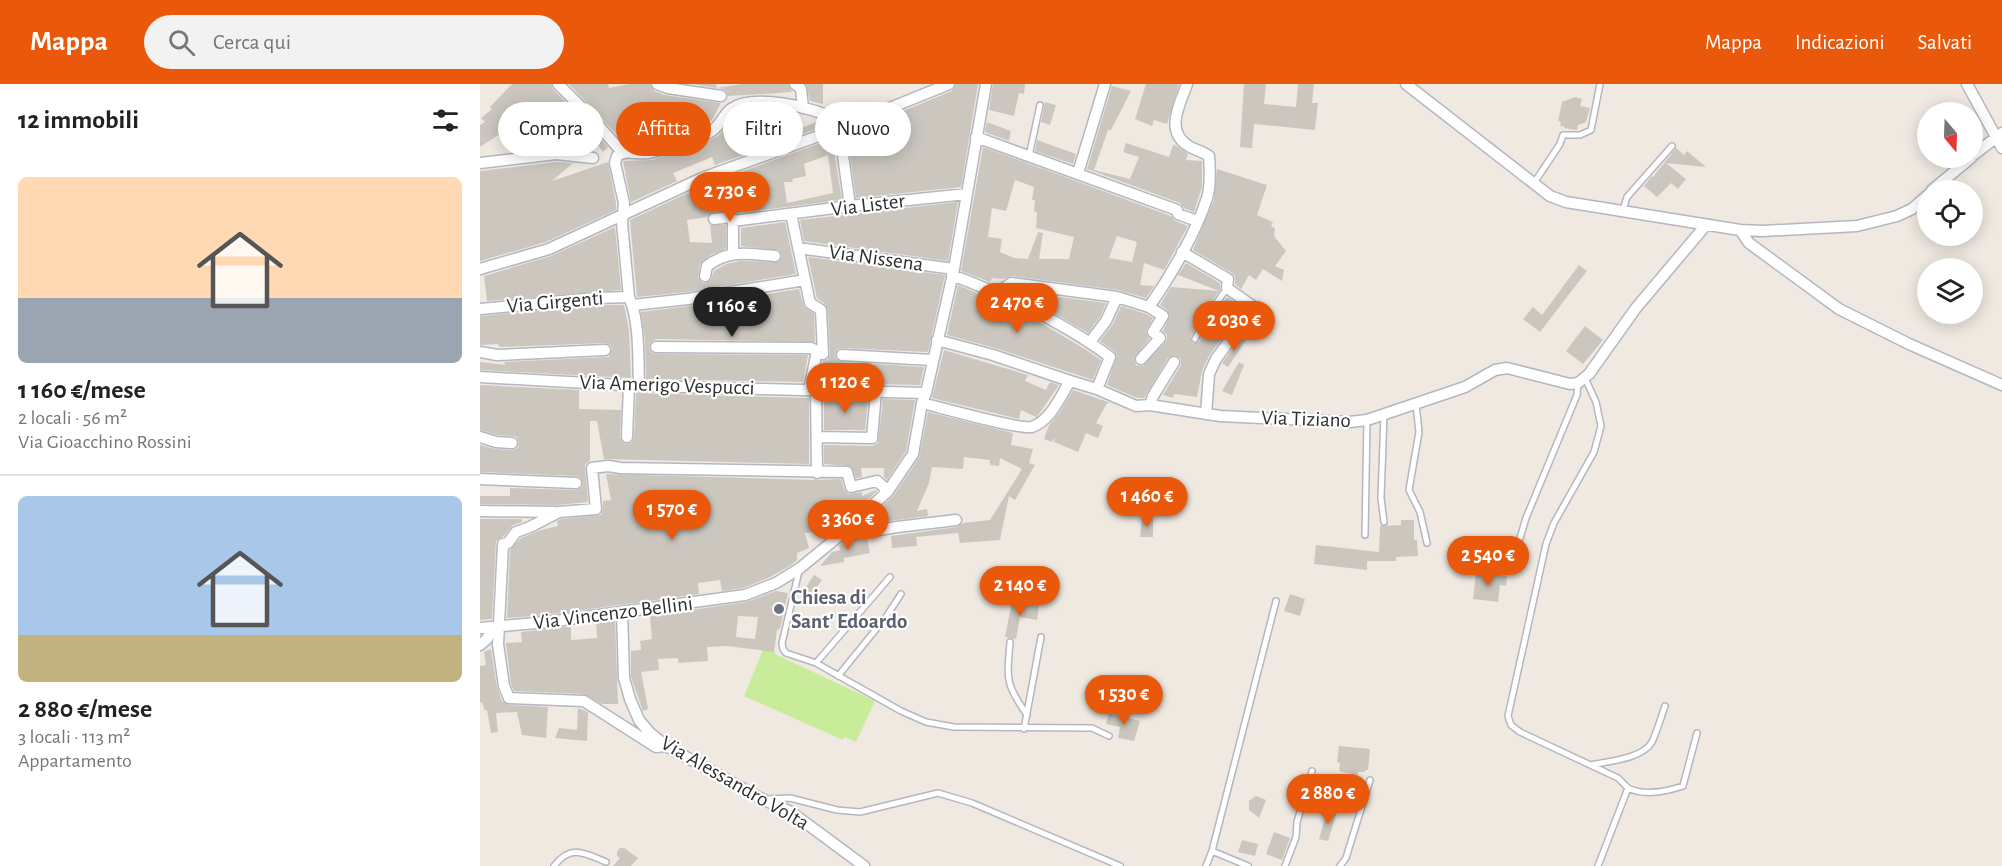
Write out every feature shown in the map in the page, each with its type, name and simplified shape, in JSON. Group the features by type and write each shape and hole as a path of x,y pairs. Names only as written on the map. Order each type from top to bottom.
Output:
{"street":[{"path":"558,84 616,145"},
{"path":"719,84 723,102"},
{"path":"795,84 801,89 802,102"},
{"path":"904,102 949,84"},
{"name":"Via Vincenzo Bellini","path":"480,628 745,596 776,583 800,568 844,532 888,491 913,454 953,272 986,84"},
{"path":"1078,173 1105,84"},
{"path":"1149,307 1182,252 1208,196 1209,156 1188,146 1180,139 1176,129 1175,117 1187,84"},
{"path":"1406,84 1550,196 1566,202 1706,225 1763,231 1857,226 1897,216 1917,205"},
{"path":"1967,84 1999,135 2002,148"},
{"path":"663,86 721,96"},
{"path":"803,108 815,112"},
{"path":"711,131 723,118"},
{"path":"1983,148 1999,135"},
{"path":"480,269 549,249 702,178 815,137"},
{"path":"976,137 1177,210 1178,214 1197,221"},
{"path":"480,163 556,154 593,158"},
{"path":"617,156 615,163 624,203 622,223 631,301 634,385 627,437"},
{"path":"843,156 850,206"},
{"path":"1944,180 1959,168"},
{"name":"Via Lister","path":"714,219 731,217 733,221 967,194"},
{"path":"791,214 810,303 821,310 820,352 812,390 817,436 817,473"},
{"path":"733,221 733,253"},
{"path":"1582,380 1636,308 1706,225"},
{"path":"1740,230 1749,243 1839,309 1909,344 2002,385"},
{"name":"Via Nissena","path":"798,248 953,272 998,292 1090,342 1110,357 1097,388"},
{"path":"1182,252 1228,279 1227,288 1254,307 1216,359 1209,374 1206,414"},
{"path":"705,276 707,266 718,258 733,253 775,256"},
{"name":"Via Girgenti","path":"480,309 688,299 805,280"},
{"path":"998,292 1011,283 1117,297 1149,307 1163,316 1153,332 1160,338 1141,359"},
{"path":"1090,342 1106,321 1117,297"},
{"name":"Via Tiziano","path":"937,340 1097,388 1136,406 1150,405 1206,414 1350,422 1367,420 1465,387 1495,370 1507,368 1570,384 1582,380"},
{"path":"656,347 812,348 820,352"},
{"path":"480,352 497,355 605,350"},
{"path":"842,355 932,360"},
{"path":"1150,405 1174,362"},
{"name":"Via Amerigo Vespucci","path":"480,377 634,385 876,392 924,398 987,420 1030,428 1052,411 1070,381"},
{"path":"817,436 872,438 876,392"},
{"path":"480,437 496,442 512,443"},
{"path":"480,511 559,512 596,509 592,468 608,466 847,472 851,488 877,481 888,491"},
{"path":"480,479 576,483"},
{"path":"559,512 516,532 508,543 502,544 496,627 504,686 509,698 584,701 656,747 666,746"},
{"path":"844,532 848,535 956,520"},
{"name":"Via Alessandro Volta","path":"622,612 624,678 639,720 666,746 762,799 791,812 864,866"},
{"path":"480,645 496,627"}],"lane":[{"path":"1534,183 1563,135 1580,135 1591,130 1600,84"},
{"path":"1029,156 1040,105"},
{"path":"1622,211 1627,197 1672,146"},
{"path":"1195,339 1204,321 1227,288"},
{"path":"1511,568 1526,518 1582,380"},
{"path":"1582,380 1596,402 1601,426 1594,452 1554,523 1546,544 1508,716 1511,724 1520,732 1618,778 1628,788 1640,794 1683,786 1698,733"},
{"path":"1416,404 1419,432 1409,490 1420,512 1427,543"},
{"path":"1384,414 1381,498 1384,522"},
{"path":"1365,535 1367,420"},
{"path":"800,568 782,643 786,653 816,663 901,711 926,722 954,728 1092,729 1109,736"},
{"path":"816,663 891,577"},
{"path":"838,676 886,617 901,594"},
{"path":"1206,866 1212,851 1276,601"},
{"path":"1024,729 1041,637"},
{"path":"1010,642 1007,678 1014,696 1027,715"},
{"path":"1591,765 1643,751 1651,744 1665,706"},
{"path":"1285,866 1296,837 1297,822 1312,771"},
{"path":"1340,866 1346,858 1370,780"},
{"path":"1598,866 1628,788"},
{"path":"762,799 790,798 837,810 860,812 938,793 972,804 1120,866"},
{"path":"1212,851 1248,866"},
{"path":"554,866 561,856 568,852 583,853 606,862"}],"green space":[{"path":"763,650 774,652 875,701 856,742 844,737 843,740 744,696"}],"building":[{"path":"512,84 551,84 565,102 498,102 498,135 480,147 480,125 485,122 481,118 492,109 490,107"},
{"path":"569,84 608,84 609,88 629,84 650,84 654,91 665,95 721,103 711,121 711,102 616,102 616,134 604,121 604,102 586,102"},
{"path":"692,84 716,84 717,88 742,84 788,84 792,92 728,96 723,89"},
{"path":"806,84 823,84 823,102 810,101"},
{"path":"956,84 978,84 961,187 856,198 850,156 911,156 911,108 952,91"},
{"path":"993,84 1025,84 1024,94 1019,93 1014,116 989,110"},
{"path":"1146,84 1179,84 1167,124 1154,120 1152,126 1135,119"},
{"path":"1244,84 1266,84 1264,104 1296,107 1298,84 1314,84 1312,103 1318,103 1315,130 1254,124 1252,148 1240,147"},
{"path":"1112,86 1131,91 1111,130 1108,130 1094,170 1130,179 1139,157 1123,152 1126,143 1169,157 1173,145 1177,146 1188,154 1186,160 1202,161 1202,187 1194,212 1184,208 1180,203 1087,169"},
{"path":"1575,97 1582,99 1580,106 1590,108 1586,122 1578,125 1577,130 1564,128 1558,121 1562,102"},
{"path":"1045,102 1056,105 1050,125 1041,122"},
{"path":"815,122 815,129 803,134 803,127"},
{"path":"987,122 1011,131 1009,141 985,132"},
{"path":"723,130 723,156 740,156 715,165 712,157 673,173 677,181 631,202 623,161 652,160 665,156 711,156 711,140"},
{"path":"1037,140 1076,154 1073,164 1035,151"},
{"path":"815,145 815,156 825,156 804,164 806,176 792,179 793,182 784,182 787,203 833,193 828,156 835,156 842,200 737,213 731,210 713,212 707,217 687,220 690,242 712,243 710,225 726,225 726,249 712,254 700,264 698,278 703,283 710,281 714,271 726,264 740,261 779,262 782,256 779,250 741,246 741,228 785,222 796,274 687,292 637,297 630,220 705,185 785,156 803,156 803,150"},
{"path":"983,147 1171,216 1175,221 1188,226 1164,270 1144,263 1140,285 1154,286 1146,298 1118,290 1012,276 1003,279 992,278 990,282 961,271","holes":["1015,180 1034,187 1032,200 1035,200 1034,212 1037,212 1036,228 1074,237 1069,259 1039,259 1043,233 1038,232 1028,259 1014,258 1000,252 1002,239 988,237 992,208 1006,211","1117,236 1137,242 1132,262 1109,258"]},
{"path":"1676,148 1684,155 1687,151 1706,167 1666,163 1686,179 1678,189 1671,183 1657,197 1644,186"},
{"path":"556,162 573,163 552,181 608,162 616,210 546,242 480,261 480,171"},
{"path":"1217,169 1267,185 1257,215 1273,222 1271,226 1275,228 1274,236 1286,251 1275,266 1284,270 1282,281 1263,269 1256,280 1249,275 1241,289 1235,284 1235,276 1232,273 1193,250 1214,200"},
{"path":"958,202 948,261 804,241 800,220"},
{"path":"615,227 621,290 487,301 484,276 551,256"},
{"path":"808,257 945,275 928,352 842,348 838,349 835,354 836,359 842,362 924,367 920,385 818,383 823,361 828,360 830,354 828,310 825,304 817,298"},
{"path":"1186,263 1220,283 1220,290 1200,318 1191,337 1192,343 1199,342 1208,323 1227,297 1243,309 1209,356 1202,371 1197,397 1174,394 1173,398 1163,395 1181,365 1181,359 1175,355 1168,358 1144,398 1137,398 1107,385 1117,356 1100,341 1113,324 1121,306 1153,318 1146,331 1149,339 1134,358 1136,365 1143,366 1167,340 1167,335 1163,331 1170,316 1167,310 1160,305 1171,287 1219,291 1178,275"},
{"path":"1579,265 1587,271 1540,332 1523,319 1533,307 1542,315"},
{"path":"958,285 1031,317 1101,360 1093,380 947,335"},
{"path":"799,289 804,307 814,314 815,342 656,339 650,343 649,348 652,353 656,354 808,355 803,382 646,379 645,340 641,312"},
{"path":"1013,291 1106,303 1100,317 1088,333"},
{"path":"597,305 624,305 629,330 631,378 480,370 480,362 505,365 504,362 609,357 612,349 605,343 500,347 498,344 480,345 480,316"},
{"path":"1585,326 1603,340 1583,364 1566,351"},
{"path":"1241,337 1246,340 1228,367 1222,363"},
{"path":"944,350 1028,375 1025,381 1046,390 1050,382 1059,385 1036,417 1021,410 1019,419 932,398"},
{"path":"1239,362 1244,365 1232,395 1222,391"},
{"path":"480,385 579,390 579,409 621,410 620,437 626,444 631,443 634,438 636,393 809,398 809,464 604,459 597,421 590,421 590,461 585,464 588,502 557,505 480,504 480,496 510,496 510,488 576,490 582,487 583,483 580,477 576,476 480,472 480,445 512,450 518,448 519,443 517,437 480,430"},
{"path":"1073,390 1111,403 1107,403 1096,423 1103,426 1098,438 1086,433 1078,452 1054,442 1055,437 1052,442 1044,439 1049,425"},
{"path":"824,398 868,399 865,430 824,430"},
{"path":"883,399 915,400 906,451 887,480 884,477 884,468 861,468 862,477 856,478 851,466 824,464 824,445 872,446 878,443"},
{"path":"928,412 1013,433 1011,445 1033,449 1029,463 1035,465 1015,500 1009,496 1000,540 960,543 958,533 916,537 917,546 892,548 891,536 990,520 1022,469 1000,458 999,466 990,465 990,460 964,457 963,469 932,467 929,483 917,511 927,509 928,516 865,523 894,495 919,458"},
{"path":"606,474 841,479 848,494 862,492 862,496 877,491 835,530 805,533 809,548 797,553 797,560 791,565 743,588 722,591 720,580 698,583 699,594 547,615 507,618 510,550 521,538 558,526 557,521 561,519 601,515 603,501 611,500"},
{"path":"480,519 522,519 522,522 513,525 504,536 496,541 492,619 480,620"},
{"path":"1142,519 1153,519 1153,537 1140,537"},
{"path":"1401,520 1414,520 1414,540 1417,540 1418,556 1396,557 1396,561 1367,561 1367,570 1314,564 1316,545 1379,552 1380,526 1401,525"},
{"path":"867,539 870,553 844,558 844,562 820,566 832,552 840,550 839,546 844,541"},
{"path":"1476,572 1507,576 1506,586 1500,585 1498,602 1473,599"},
{"path":"814,575 822,580 807,601 800,596"},
{"path":"776,591 788,593 780,628 777,630 774,652 727,646 707,647 708,661 678,663 678,658 658,659 659,670 641,672 648,709 643,711 631,677 631,651 641,650 640,641 652,639 650,616 746,602","holes":["738,616 758,617 755,639 736,637"]},
{"path":"1290,594 1305,599 1300,616 1284,611"},
{"path":"1012,601 1039,606 1037,620 1020,617 1016,639 1005,637"},
{"path":"615,620 618,704 602,704 584,694 514,691 511,684 506,643 522,642 521,632 571,626 571,640 597,638 596,623"},
{"path":"491,649 497,687 502,701 509,705 548,707 546,738 522,735 517,712 496,713 498,732 491,733 487,710 485,711 482,702 480,703 480,666 486,665 484,652"},
{"path":"578,708 588,712 587,741 555,738 559,728 577,730"},
{"path":"1109,713 1140,721 1134,741 1118,738 1120,727 1106,724"},
{"path":"1339,746 1370,749 1368,770 1358,772 1358,775 1339,771 1340,763 1337,762"},
{"path":"1256,796 1266,800 1259,818 1249,810 1249,801"},
{"path":"1328,808 1337,811 1328,841 1319,839"},
{"path":"1274,832 1290,838 1282,860 1266,854"},
{"path":"1242,840 1258,844 1255,856 1238,852"},
{"path":"620,848 624,848 638,858 631,866 613,866 620,858 617,852"}],"place":[{"name":"Chiesa di Sant' Edoardo","path":"779,609"}]}
